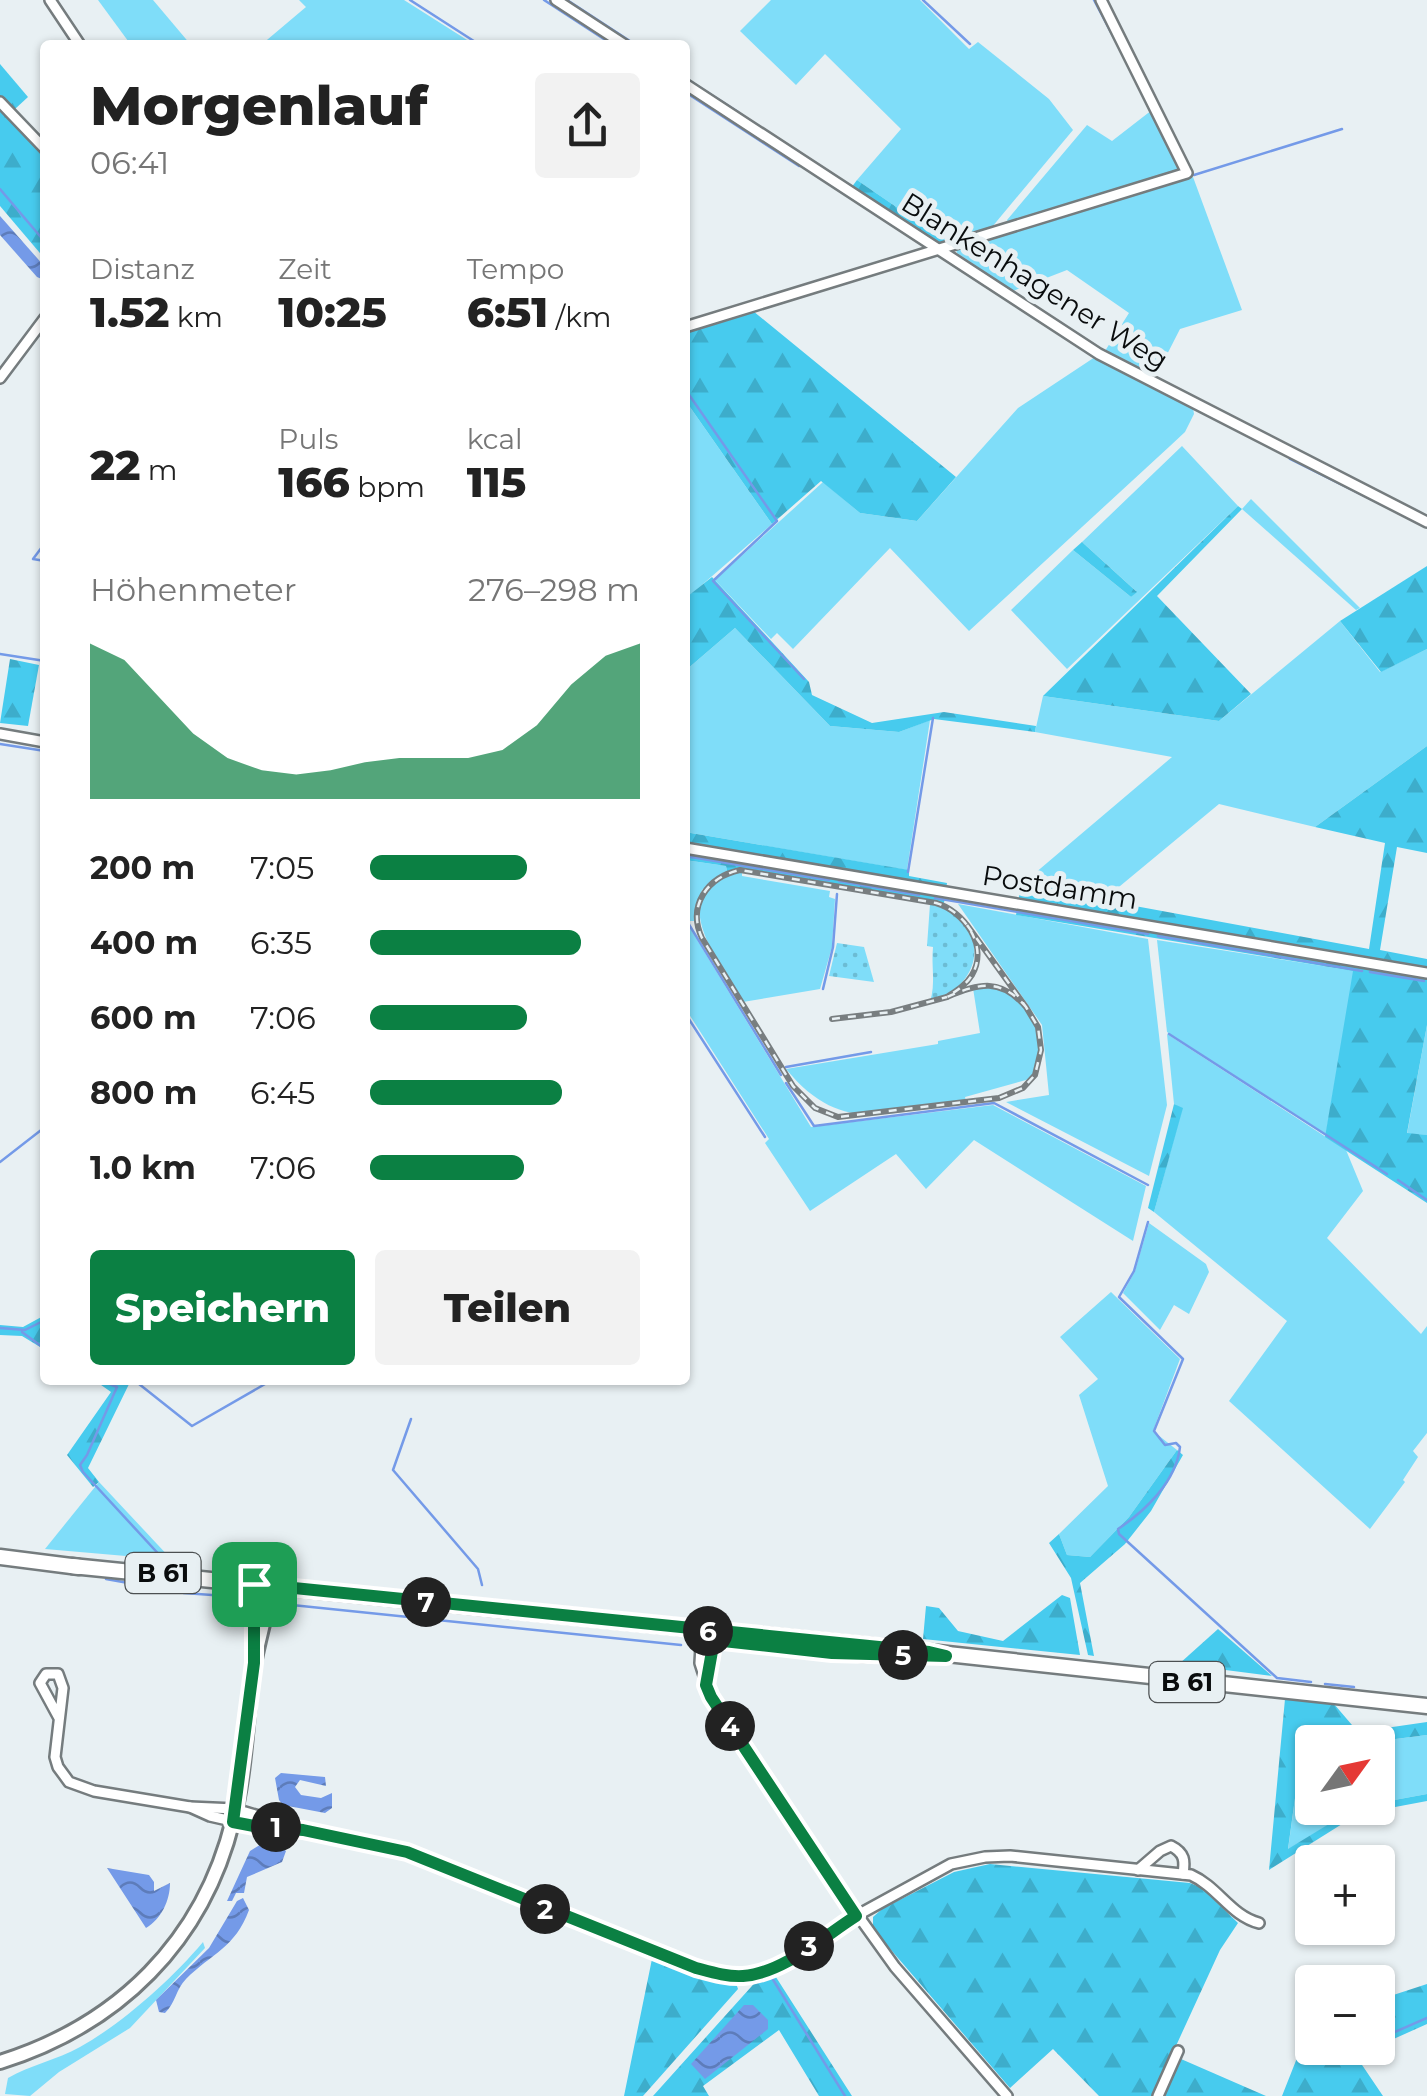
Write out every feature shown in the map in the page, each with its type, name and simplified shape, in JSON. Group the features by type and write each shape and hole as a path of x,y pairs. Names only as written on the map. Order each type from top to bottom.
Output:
{"main road":[{"name":"B 61","path":"0,1558 708,1635 1427,1706"},
{"path":"0,2062 43,2048 88,2025 132,1990 170,1952 206,1896 222,1860 234,1815 262,1588"}],"street":[{"path":"50,0 77,40"},
{"path":"556,0 617,40"},
{"path":"690,325 1187,173 1102,0"},
{"name":"Blankenhagener Weg","path":"690,87 1099,354 1427,522"},
{"path":"0,102 40,144"},
{"path":"0,378 40,325"},
{"path":"0,734 40,741"},
{"name":"Postdamm","path":"690,849 1427,973"},
{"path":"708,1635 706,1685 711,1697 856,1916 1007,2096"},
{"path":"59,1718 56,1757 69,1782 94,1791 234,1815 419,1856 696,1968 720,1974 744,1976 774,1968 856,1916 951,1864 985,1857 1010,1856 1183,1874 1207,1882 1244,1919 1260,1922"},
{"path":"1138,1870 1171,1846 1185,1860 1183,1874"},
{"path":"1158,2096 1178,2051"}],"shaded area":[{"path":"98,0 153,0 187,40 127,40"},
{"path":"299,0 404,0 467,40 267,40 306,7"},
{"path":"771,0 920,0 969,49 978,42 1049,99 1073,130 992,227 946,241 857,180 901,129 825,54 796,85 740,31"},
{"path":"1152,110 1181,169 1009,224 1007,220 1087,125 1112,141"},
{"path":"1193,177 1242,310 1180,329 1155,378 1105,351 1129,313 1067,270 1013,291 957,253 956,249"},
{"path":"1095,357 1193,408 1194,414 1185,432 969,631 890,548 793,649 777,633 771,639 715,580 823,482 860,513 917,521 1018,408"},
{"path":"690,407 772,524 690,595"},
{"path":"1182,446 1238,506 1067,669 1011,610 1073,550 1131,597 1136,591 1082,542"},
{"path":"1251,499 1360,608 1356,610 1242,509"},
{"path":"1340,621 1380,672 1427,649 1427,746 1315,827 1219,804 1102,901 1021,885 1172,757 1035,732 1043,696 1219,721"},
{"path":"735,628 830,726 899,732 930,720 907,870 690,833 690,667"},
{"path":"690,861 726,866 727,871 702,890 694,921 690,921"},
{"path":"742,872 742,876 830,891 829,897 835,899 832,947 820,989 743,1002 710,948 699,909 703,893 717,880"},
{"path":"930,904 950,911 964,922 975,952 963,981 930,1002 933,947 927,946"},
{"path":"958,904 1148,939 1167,1105 1149,1176 1006,1102 1049,1095 1042,1025"},
{"path":"690,928 811,1127 993,1105 1146,1186 1133,1241 974,1140 926,1189 896,1154 810,1211 765,1143 769,1139 690,1016"},
{"path":"1157,940 1354,971 1326,1134 1167,1032"},
{"path":"837,943 864,947 874,982 829,976"},
{"path":"983,985 1012,996 1032,1018 1037,1031 1038,1061 1033,1076 1026,1080 965,1097 966,1101 868,1115 827,1104 786,1069 938,1044 980,1033 973,988"},
{"path":"1427,1025 1427,1135 1407,1134"},
{"path":"1167,1034 1346,1150 1363,1191 1327,1238 1421,1334 1427,1326 1427,1433 1413,1451 1418,1457 1405,1482 1370,1529 1229,1401 1287,1321 1154,1212 1182,1109 1174,1104"},
{"path":"1149,1223 1206,1264 1209,1272 1189,1314 1174,1305 1160,1330 1123,1293 1135,1271"},
{"path":"1111,1292 1180,1359 1153,1431 1177,1450 1129,1517 1090,1557 1067,1555 1059,1534 1108,1486 1079,1395 1098,1379 1060,1337"},
{"path":"99,1482 172,1560 45,1549"},
{"path":"1427,1735 1427,1794 1395,1800 1395,1739"},
{"path":"1295,1799 1295,1825 1328,1825 1288,1850"},
{"path":"203,1942 205,1948 130,2028 59,2072 30,2096 5,2094 8,2078 80,2047 130,2013"}],"green space":[{"path":"0,64 28,97 15,109 0,97"},
{"path":"0,107 40,150 40,253 0,206"},
{"path":"857,180 946,241 938,245 851,188"},
{"path":"753,311 956,477 917,521 860,513 821,481 772,524 690,407 690,330"},
{"path":"1238,506 1242,509 1157,596 1251,694 1219,721 1043,696"},
{"path":"1082,542 1137,592 1131,597 1073,550"},
{"path":"1427,566 1427,649 1381,672 1340,621"},
{"path":"712,577 809,682 812,695 872,723 944,712 1036,726 1035,732 934,719 899,732 830,726 735,628 690,667 690,594"},
{"path":"10,659 39,665 28,726 0,723"},
{"path":"1427,746 1427,853 1397,847 1380,950 1427,959 1427,1025 1407,1133 1427,1135 1427,1203 1325,1137 1353,971 1016,915 1021,885 1369,949 1385,843 1315,827"},
{"path":"690,833 909,870 909,876 947,883 944,903 749,869 727,871 726,866 690,861"},
{"path":"1174,1104 1183,1108 1154,1212 1148,1208"},
{"path":"40,1318 40,1347 22,1336 0,1335 0,1325 23,1327"},
{"path":"101,1385 129,1385 88,1468 99,1482 93,1487 67,1455 111,1392"},
{"path":"1177,1450 1183,1455 1151,1511 1125,1544 1080,1583 1094,1656 1088,1655 1071,1578 1049,1543 1059,1534 1067,1555 1090,1557 1129,1517"},
{"path":"1062,1595 1070,1598 1080,1655 923,1639 926,1606 939,1608 958,1631 1003,1641"},
{"path":"1218,1629 1272,1676 1179,1664"},
{"path":"1285,1699 1334,1704 1352,1725 1295,1725 1295,1798 1288,1849 1327,1825 1341,1825 1309,1845 1295,1845 1295,1854 1269,1870"},
{"path":"1427,1722 1427,1735 1395,1739 1395,1727"},
{"path":"1427,1794 1427,1801 1395,1807 1395,1800"},
{"path":"990,1864 1190,1883 1202,1888 1238,1923 1220,1950 1153,2096 1099,2096 1053,2049 1010,2088 873,1929 873,1917 882,1909 954,1872"},
{"path":"652,1959 695,1976 735,1980 738,1989 643,2096 624,2096"},
{"path":"774,1974 852,2096 819,2096 779,2030 703,2086 709,2096 653,2096 760,1977"},
{"path":"1427,1984 1427,2024 1395,2038 1395,1994"},
{"path":"1181,2059 1266,2096 1163,2096"},
{"path":"1295,2063 1362,2065 1383,2096 1282,2096"}],"water":[{"path":"0,216 40,261 40,278 37,277 0,235"},
{"path":"281,1773 325,1777 326,1786 300,1780 295,1787 301,1795 321,1798 332,1793 332,1808 325,1813 283,1805 275,1778"},
{"path":"263,1843 276,1844 286,1851 282,1862 247,1877 244,1893 236,1893 232,1901 227,1901 250,1851"},
{"path":"107,1868 149,1875 154,1891 170,1883 164,1909 146,1928"},
{"path":"243,1898 249,1910 237,1933 186,1979 165,2013 159,2012 156,2000 209,1948 237,1901"},
{"path":"744,2005 753,2005 768,2020 768,2029 705,2079 691,2064"}],"waterway":[{"path":"410,0 472,40"},
{"path":"544,0 605,40"},
{"path":"567,0 628,40"},
{"path":"923,0 970,44"},
{"path":"1094,0 1123,55"},
{"path":"690,81 738,112"},
{"path":"690,95 799,166"},
{"path":"1194,175 1342,129"},
{"path":"0,189 40,236"},
{"path":"690,396 777,521 713,581 804,679"},
{"path":"1290,459 1427,527"},
{"path":"40,550 33,559 40,560"},
{"path":"0,654 40,660"},
{"path":"908,872 933,718"},
{"path":"0,744 40,750"},
{"path":"690,857 829,880"},
{"path":"839,881 919,895"},
{"path":"823,989 833,947 837,894"},
{"path":"935,898 1148,934"},
{"path":"690,926 781,1075"},
{"path":"1158,936 1362,971"},
{"path":"1370,972 1424,981"},
{"path":"690,1021 765,1137"},
{"path":"1169,1034 1387,1174"},
{"path":"786,1067 871,1052"},
{"path":"786,1083 814,1126 994,1103 1148,1185"},
{"path":"0,1162 40,1131"},
{"path":"1398,1180 1427,1200"},
{"path":"1148,1222 1134,1271 1119,1297 1183,1359 1154,1431 1165,1445 1176,1443 1180,1447 1166,1484 1139,1514 1118,1529 1119,1534 1277,1678 1311,1682"},
{"path":"0,1328 25,1330 40,1322"},
{"path":"22,1332 40,1345"},
{"path":"112,1385 117,1387 80,1465 165,1561"},
{"path":"140,1385 192,1426 263,1385"},
{"path":"411,1419 393,1470 478,1569 482,1585"},
{"path":"106,1579 226,1596"},
{"path":"292,1605 681,1645"},
{"path":"1325,1684 1354,1687"},
{"path":"772,1978 845,2096"},
{"path":"1395,2032 1427,2018"}],"railway":[{"path":"967,925 1026,1007 1038,1027 1041,1050 1035,1075 1023,1088 999,1098 838,1117 815,1108 793,1086 702,938 697,915 710,886 740,870 936,903 964,922 977,953 970,979 947,997 979,986 998,987 1026,1007"},
{"path":"832,1019 891,1012 947,997"}],"route":[{"path":"254,1584 946,1656 832,1653 714,1640 706,1685 711,1697 856,1916 774,1968 744,1976 720,1974 696,1968 407,1852 303,1830 233,1822 254,1663 254,1584"}]}
